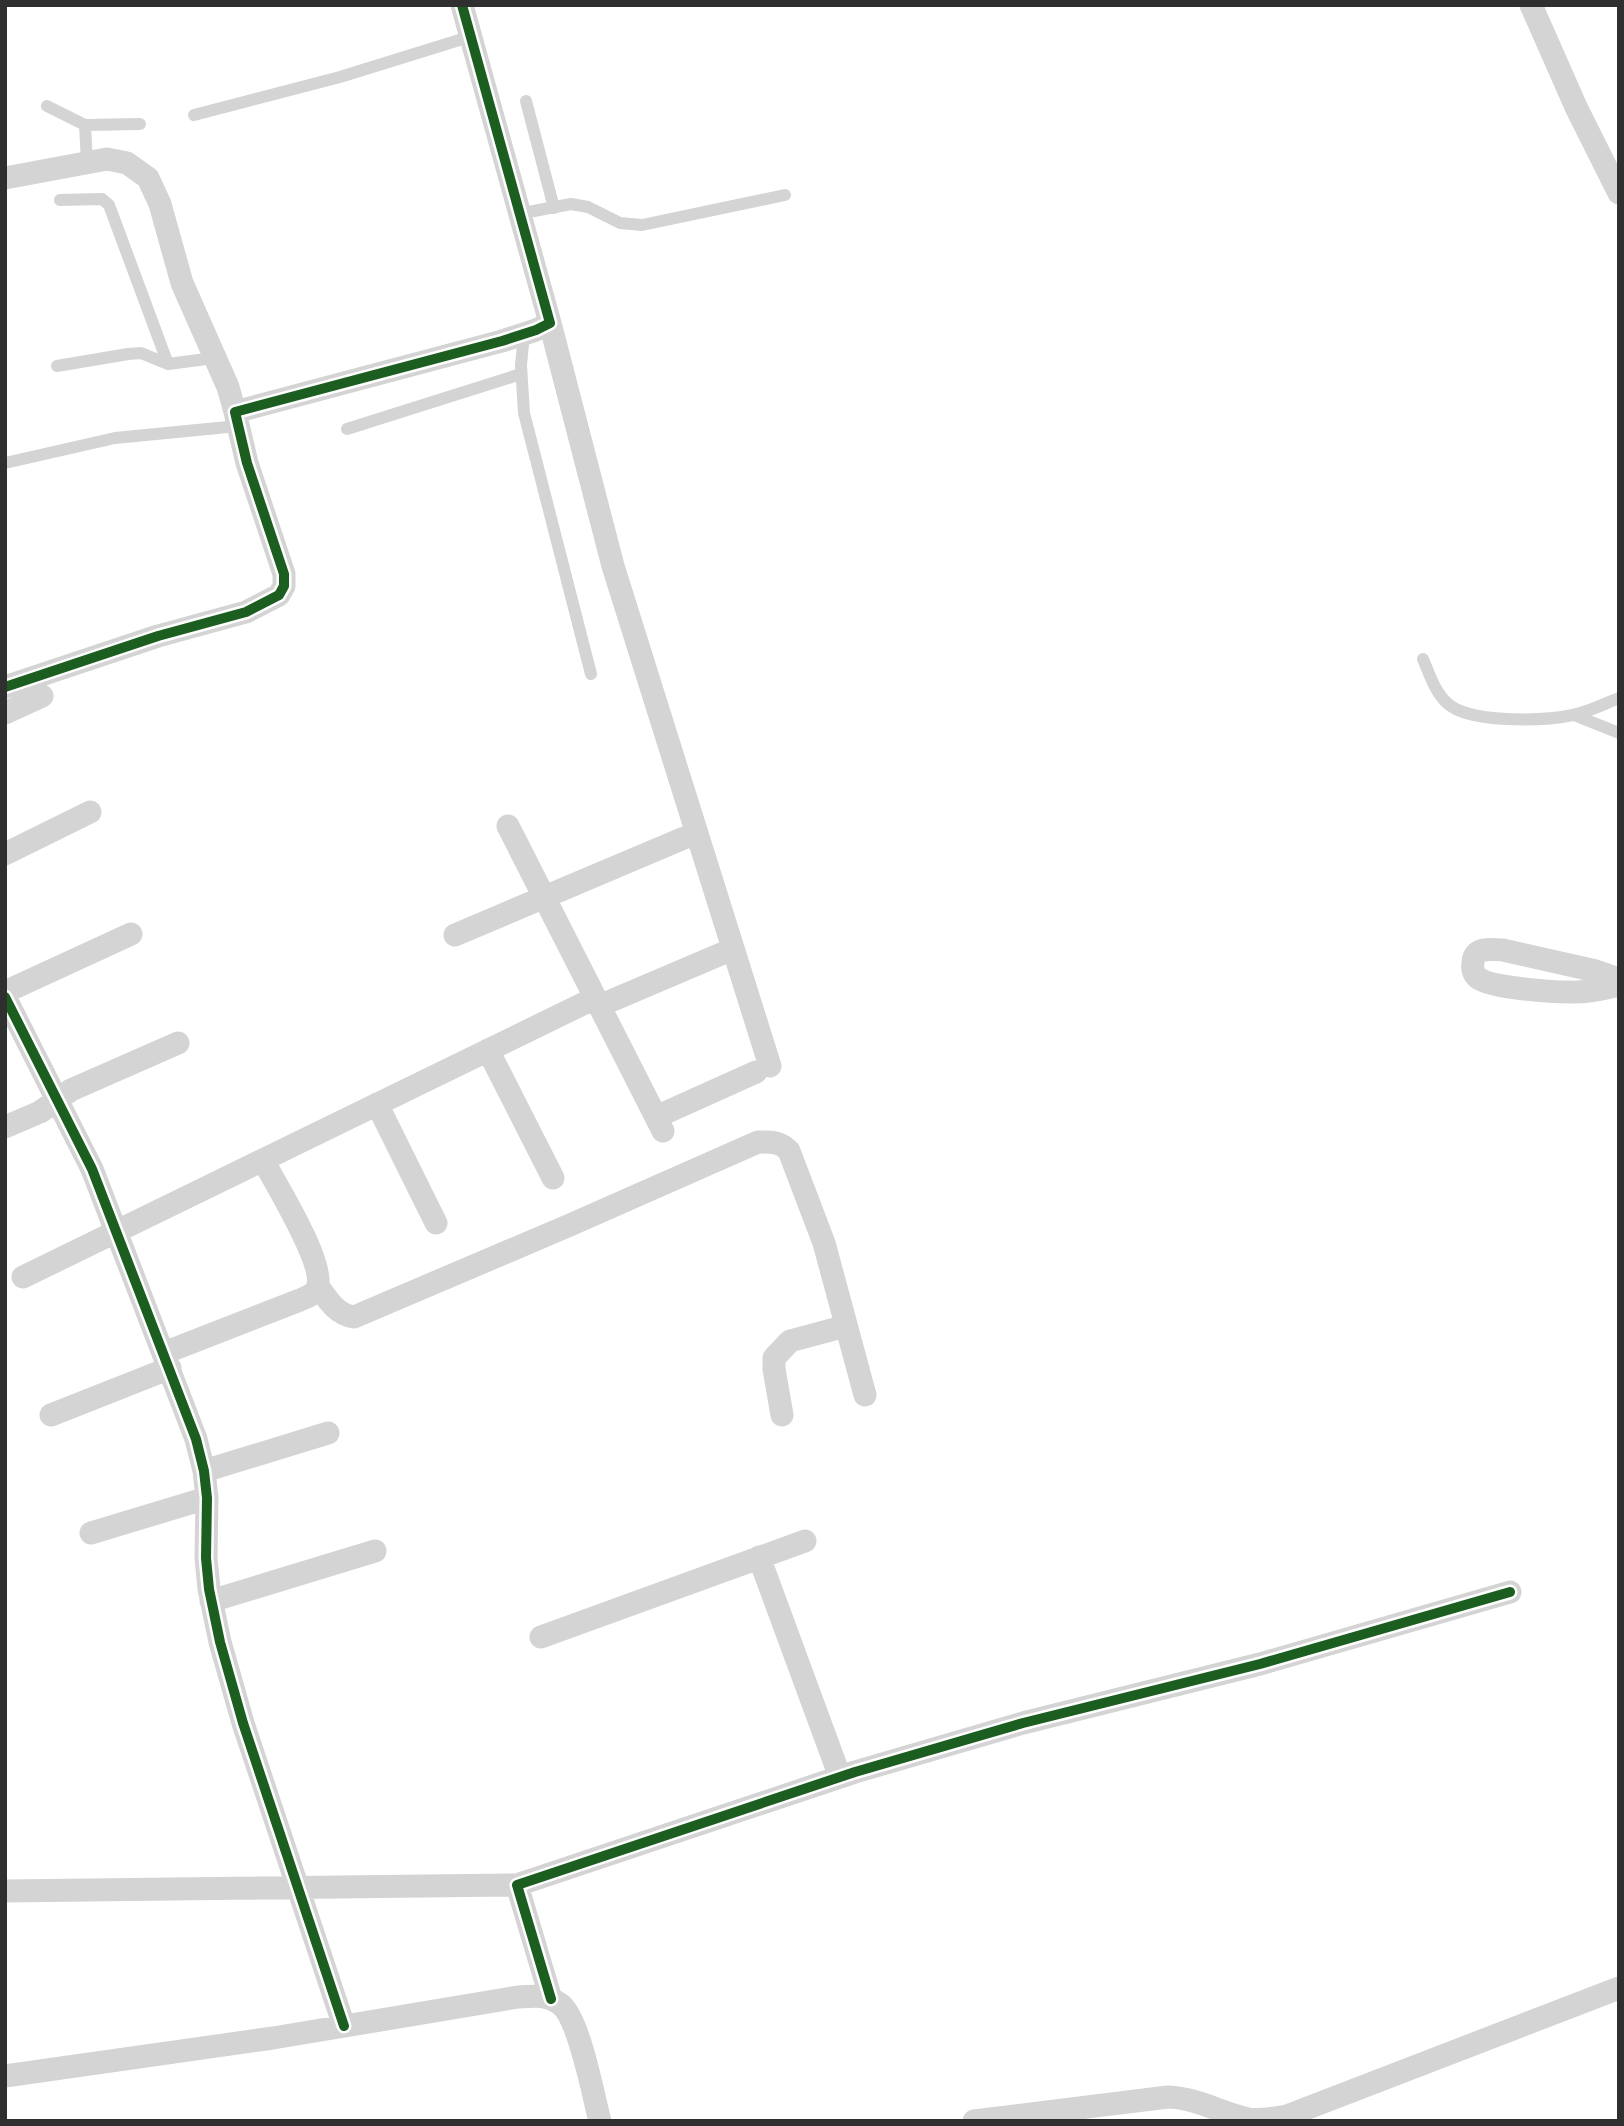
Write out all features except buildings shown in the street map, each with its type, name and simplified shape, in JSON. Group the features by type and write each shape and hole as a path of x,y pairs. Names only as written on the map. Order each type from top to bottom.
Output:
{"street":[{"path":"462,5 550,323 613,566 763,1069 659,1124 508,827"},
{"path":"1531,5 1571,96 1619,193"},
{"path":"5,178 107,159 127,163 148,178 159,204 182,283 228,387 247,463 284,574 284,586 279,595 246,612 158,636 5,687"},
{"path":"236,419 524,334 550,323"},
{"path":"5,713 42,696"},
{"path":"5,854 90,812"},
{"path":"455,934 684,838"},
{"path":"131,934 5,995 92,1169 196,1439 207,1498 206,1558 211,1601 243,1723 344,2026"},
{"path":"1619,979 1596,971 1503,950 1488,949 1473,957 1472,969 1477,977 1492,983 1570,992 1600,990 1619,985"},
{"path":"23,1277 488,1049 597,1002 721,954"},
{"path":"5,1128 40,1112 71,1090 178,1043"},
{"path":"488,1049 553,1178"},
{"path":"377,1104 436,1223"},
{"path":"263,1160 316,1262 318,1286 332,1306 345,1315 354,1317 570,1226 758,1142 783,1144 789,1151 824,1243 865,1395"},
{"path":"51,1415 313,1294 318,1286"},
{"path":"782,1415 774,1357 790,1341 846,1326"},
{"path":"204,1471 328,1433"},
{"path":"91,1533 207,1498"},
{"path":"541,1637 804,1541"},
{"path":"211,1601 375,1551"},
{"path":"759,1557 840,1777"},
{"path":"5,1891 517,1885 840,1777 1023,1723 1260,1664 1510,1592"},
{"path":"517,1885 551,1998"},
{"path":"974,2121 1067,2115 1168,2097 1193,2100 1248,2119 1287,2119 1619,1988"},
{"path":"5,2076 537,1996 551,1998 562,2005 573,2021 600,2121"}],"lane":[{"path":"194,115 340,77 469,37"},
{"path":"526,101 554,208"},
{"path":"47,106 85,125 140,124"},
{"path":"85,125 87,163"},
{"path":"518,214 570,204 588,207 621,223 642,225 785,195"},
{"path":"60,200 102,199 109,205 168,364"},
{"path":"524,334 521,373 528,431 591,674"},
{"path":"57,366 141,353 168,364 214,358"},
{"path":"347,429 521,373"},
{"path":"5,463 115,438 236,419"},
{"path":"1423,659 1444,701 1456,710 1482,717 1538,719 1574,715 1619,698"},
{"path":"1574,715 1619,733"}],"cycle path":[{"path":"5,687 158,636 246,612 279,595 284,586 284,574 247,463 235,412 502,341 550,323 462,5"},
{"path":"5,997 92,1169 196,1439 207,1498 206,1558 209,1589 220,1642 243,1723 344,2026"},
{"path":"551,1999 517,1885 855,1772 1023,1723 1260,1664 1510,1592"}]}
